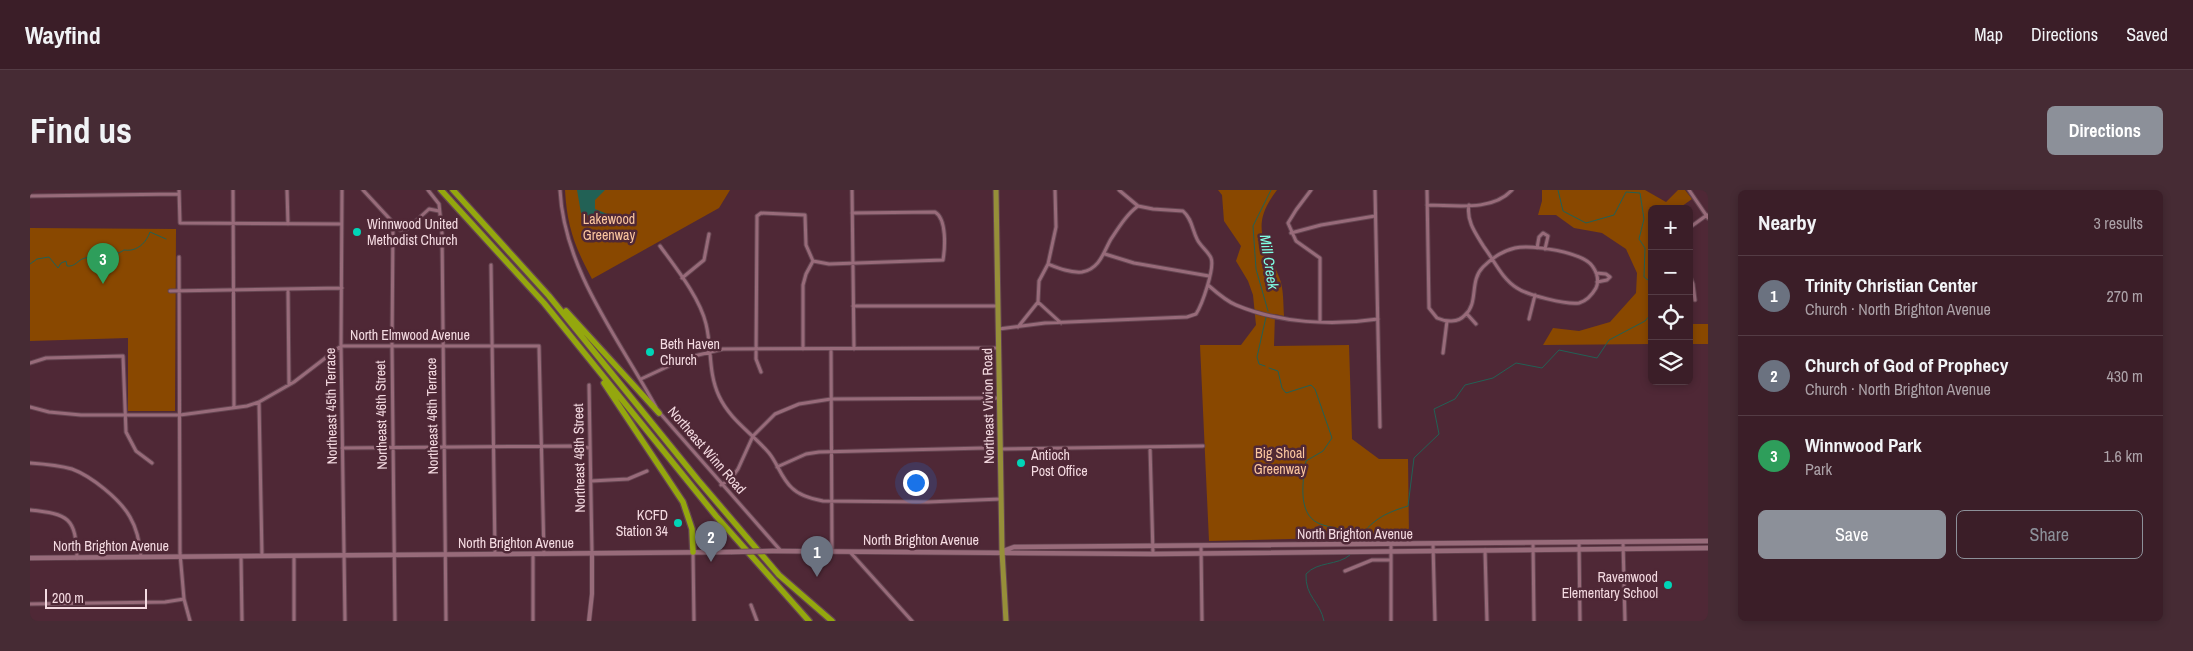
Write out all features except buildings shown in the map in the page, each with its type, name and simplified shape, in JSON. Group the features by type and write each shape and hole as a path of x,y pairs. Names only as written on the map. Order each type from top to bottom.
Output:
{"highway":[{"path":"441,190 544,303 716,516 809,621"},
{"path":"454,190 549,296 698,480 779,575 832,621"},
{"path":"549,296 561,305 659,413"},
{"path":"591,362 682,502 692,529 693,552"}],"main road":[{"name":"Northeast Vivion Road","path":"996,190 1002,552 1006,621"},
{"name":"North Brighton Avenue","path":"1002,552 1014,547 1708,541"},
{"name":"North Brighton Avenue","path":"30,558 781,551 1002,552 1015,554 1391,553 1533,549 1708,548"}],"street":[{"path":"107,190 107,195"},
{"path":"233,190 234,408"},
{"path":"287,190 288,224"},
{"name":"Northeast 45th Terrace","path":"342,190 341,346 345,621"},
{"path":"363,190 400,230 404,230 429,209 440,212 438,201 428,190"},
{"name":"Northeast Winn Road","path":"560,190 565,227 571,247 600,310 659,413 781,551"},
{"path":"852,190 854,349"},
{"path":"1018,327 1038,302 1038,281 1048,264 1056,226 1055,190"},
{"path":"998,329 1061,323 1190,317 1198,310 1208,285 1211,257 1196,238 1187,215 1183,211 1138,206 1119,190"},
{"path":"1311,190 1288,224 1291,233 1300,245 1320,258 1320,321"},
{"path":"1375,190 1380,427"},
{"path":"1427,190 1429,308 1437,318 1447,321 1460,319 1466,314 1473,302 1474,284 1478,274 1492,258 1516,248 1545,249 1585,258 1596,273 1597,282 1593,293 1580,302 1574,303 1522,291 1510,283 1492,258 1473,229 1468,214 1469,205"},
{"path":"1427,205 1469,205 1494,202 1512,190"},
{"path":"1689,190 1708,216 1693,225"},
{"path":"30,196 179,192 180,223 342,224"},
{"path":"1048,264 1065,270 1082,272 1088,270 1105,254 1111,239 1130,212 1138,206"},
{"name":"Northeast 46th Terrace","path":"440,212 442,233 446,621"},
{"path":"752,212 757,216"},
{"path":"757,216 761,213 805,215 806,245 813,260 825,264 882,261 944,262 942,222 940,215 935,212 852,213"},
{"path":"757,216 756,359 761,372"},
{"path":"1291,233 1321,225 1375,216"},
{"name":"Northeast 46th Street","path":"393,224 393,555 395,621"},
{"path":"1537,248 1539,237 1544,233 1548,236 1545,249"},
{"path":"682,278 704,260 709,234"},
{"path":"660,246 682,278 704,316 711,351 713,376 718,395 731,416 762,445 784,479 796,491 813,499 831,501 928,502 1001,499"},
{"path":"1105,254 1134,263 1209,276"},
{"path":"179,258 180,557 184,599 190,621"},
{"path":"803,349 803,286 806,274 813,260"},
{"path":"492,265 495,554"},
{"path":"1596,273 1606,274 1610,277 1607,280 1597,282"},
{"path":"1208,285 1234,305 1288,320 1378,319"},
{"path":"170,291 342,288"},
{"path":"288,290 289,385"},
{"path":"1693,291 1695,300"},
{"path":"1529,319 1535,295"},
{"path":"1038,302 1061,323"},
{"path":"853,306 997,306"},
{"path":"1466,314 1476,324"},
{"path":"1443,353 1447,321"},
{"name":"North Elmwood Avenue","path":"30,407 65,414 180,415 234,408 259,402 289,385 341,346 539,346 542,446"},
{"path":"641,379 686,358 711,351 757,349 998,348"},
{"path":"831,349 832,552"},
{"path":"30,363 46,358 123,356 125,428 129,441 138,452 152,463"},
{"name":"Northeast 48th Street","path":"589,385 592,554 592,594 589,621"},
{"path":"721,485 731,479 738,469 753,436 771,418 785,409 807,402 831,399 1000,398"},
{"path":"259,402 262,556"},
{"path":"542,446 544,554"},
{"path":"342,448 542,446 590,448"},
{"path":"1001,449 1204,446"},
{"path":"1150,447 1153,554"},
{"path":"777,467 810,453 831,451 985,448"},
{"path":"30,463 70,469 87,476 97,483 130,516 140,543 141,557"},
{"path":"591,481 628,479 647,472"},
{"path":"30,510 56,513 69,522 75,533 77,558"},
{"path":"1579,542 1580,621"},
{"path":"1623,542 1625,621"},
{"path":"1533,543 1534,621"},
{"path":"1433,544 1435,621"},
{"path":"1391,545 1391,621"},
{"path":"1202,546 1202,621"},
{"path":"1485,550 1487,621"},
{"path":"693,552 694,621"},
{"path":"849,552 912,621"},
{"path":"533,554 533,621"},
{"path":"294,555 294,621"},
{"path":"241,556 242,621"},
{"path":"1345,571 1372,560 1391,560"},
{"path":"30,604 165,602 184,599"},
{"path":"751,605 756,621"}],"green space":[{"name":"Lakewood Greenway","path":"565,190 730,190 719,208 592,279 573,236"},
{"name":"Big Shoal Greenway","path":"1218,190 1277,190 1268,203 1262,224 1262,234 1281,281 1283,291 1284,316 1275,314 1274,346 1349,345 1352,439 1379,459 1408,459 1409,536 1209,541 1200,345 1241,345 1256,325 1253,295 1248,281 1236,261 1241,246 1224,221 1222,195"},
{"path":"1542,190 1645,190 1666,202 1678,190 1685,190 1692,199 1684,205 1648,205 1648,344 1543,345 1553,328 1579,331 1610,322 1636,293 1637,273 1626,249 1602,233 1574,228 1556,215 1538,215 1542,201"},
{"path":"30,228 176,229 175,411 128,411 128,338 30,341"},
{"path":"1693,324 1708,324 1708,344 1693,344"}],"shaded area":[{"path":"577,190 605,190 595,200 595,209 610,215 608,223 581,213"}],"waterway":[{"name":"Mill Creek","path":"1268,311 1256,269 1253,226 1271,190"},
{"path":"1558,190 1563,211 1586,223 1614,215 1626,192 1640,193 1644,219 1639,239 1645,248 1644,277 1648,280"},
{"path":"30,264 37,259 49,257 58,268 61,263 66,261 67,266 70,266 82,259 112,250 119,253 124,250 133,250 146,240 150,232 166,239"},
{"name":"Mill Creek","path":"1265,366 1259,364 1257,357 1266,317"},
{"path":"1356,541 1379,519 1408,506 1414,458 1439,434 1434,409 1455,399 1465,385 1493,378 1516,363 1542,368 1559,350 1597,358 1609,340 1648,318"},
{"name":"Mill Creek","path":"1269,368 1278,371 1282,388 1286,393 1311,385 1315,389 1332,438 1323,451 1306,461 1303,486 1304,504 1311,518 1323,525 1343,530 1355,542"},
{"name":"Mill Creek","path":"1324,621 1319,608 1310,594 1306,582 1306,574 1316,567 1339,561 1350,555"}],"place":[{"name":"Winnwood United Methodist Church","path":"357,232"},
{"name":"Winnwood Park","path":"103,284"},
{"name":"Beth Haven Church","path":"650,352"},
{"name":"Antioch Post Office","path":"1021,463"},
{"name":"KCFD Station 34","path":"678,523"},
{"name":"Church of God of Prophecy","path":"711,562"},
{"name":"Trinity Christian Center","path":"817,577"},
{"name":"Ravenwood Elementary School","path":"1668,585"}]}
